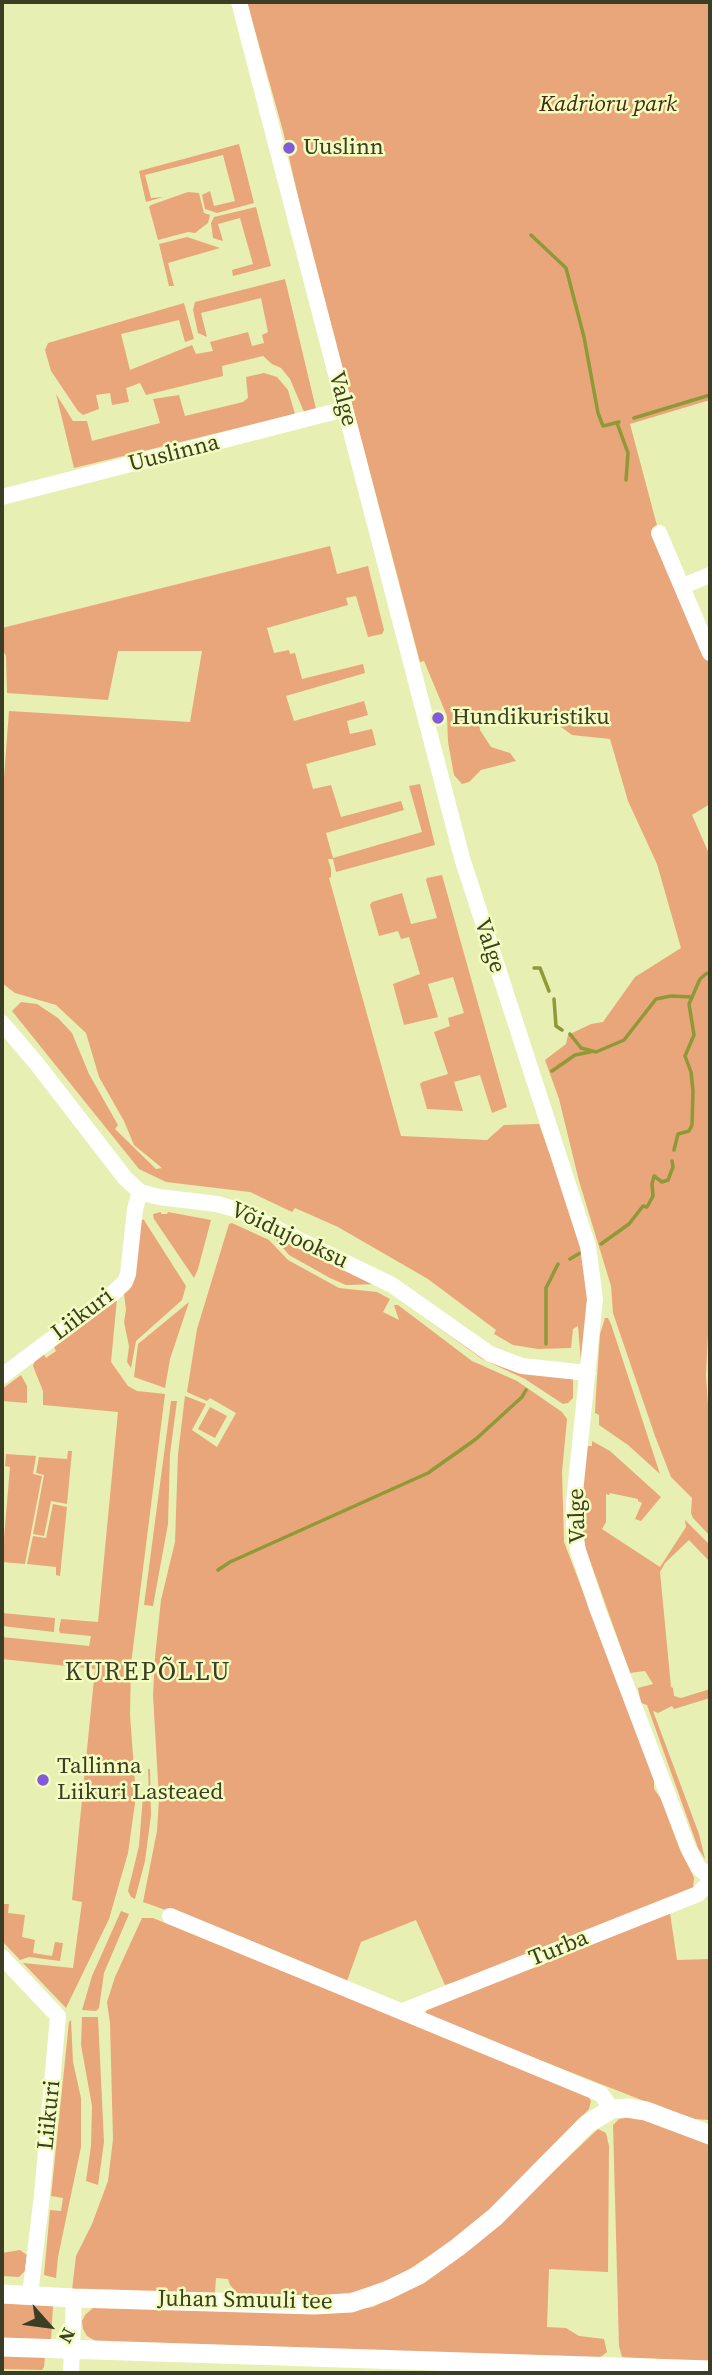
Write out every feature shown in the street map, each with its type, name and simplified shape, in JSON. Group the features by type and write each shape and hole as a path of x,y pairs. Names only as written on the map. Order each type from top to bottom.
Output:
{"main road":[{"name":"Juhan Smuuli tee","path":"2,2294 314,2305 351,2303 386,2291 419,2274 458,2247 495,2217 587,2124 612,2109"},
{"path":"612,2109 646,2110 710,2135"},
{"path":"2,2347 710,2370"}],"street":[{"name":"Valge","path":"239,2 462,858 588,1246 595,1299 574,1502 578,1550 597,1608 688,1848 698,1867 710,1879"},
{"name":"Uuslinna","path":"2,497 345,409"},
{"path":"659,533 710,653"},
{"path":"683,586 710,575"},
{"path":"2,1023 125,1178 140,1192"},
{"name":"Võidujooksu","path":"140,1192 159,1197 217,1203 238,1210 392,1285 490,1354 522,1366 588,1373"},
{"name":"Liikuri","path":"2,1376 125,1282 135,1209 140,1192"},
{"name":"Turba","path":"403,2011 698,1894 710,1879"},
{"path":"170,1916 601,2094 612,2109"},
{"name":"Liikuri","path":"2,1957 58,2015 45,2169 30,2295"},
{"path":"71,2373 75,2298"}],"green space":[{"name":"Kadrioru park","path":"247,2 710,2 710,400 630,424 659,533 710,653 710,804 692,815 710,856 710,1293 706,1375 710,1434 710,1536 693,1518 692,1498 671,1477 655,1436 613,1313 611,1286 579,1181 559,1099 545,1060 566,1044 568,1035 591,1024 603,1022 635,977 681,948 657,864 628,801 610,739 572,735 549,718 518,717 497,710 478,712 480,730 491,747 510,753 516,761 481,770 469,782 462,784 454,775 447,716 424,661 420,662 302,214 283,131"},
{"path":"239,144 254,203 217,213 205,209 202,195 210,191 214,206 235,201 223,155 145,175 151,198 163,197 146,202 139,171"},
{"path":"188,192 199,193 204,213 210,215 208,223 195,233 188,232 158,240 149,207"},
{"path":"256,207 271,266 233,276 232,270 253,264 240,218 218,224 223,241 213,238 211,223 214,217"},
{"path":"187,237 220,248 168,263 174,286 169,286 159,244"},
{"path":"285,279 316,409 304,412 290,379 281,368 263,356 222,366 223,376 146,395 140,383 126,388 129,402 112,405 110,393 96,395 99,409 83,415 51,371 45,350 48,343 184,303 194,339 185,342 179,320 121,334 130,370 192,345 196,354 213,351 210,342 248,332 252,346 264,343 262,335 268,332 261,298 201,313 207,337 198,333 193,310 195,302"},
{"path":"264,373 277,377 288,390 295,414 74,468 56,394 73,421 87,421 92,441 160,423 153,399 179,395 185,416 243,402 248,398 246,377"},
{"path":"330,546 337,574 368,566 384,630 382,634 368,637 356,596 346,598 348,605 267,628 274,653 289,650 290,654 295,653 302,679 363,664 365,673 286,696 294,721 364,701 368,715 347,721 350,734 372,729 376,745 306,764 313,789 331,785 341,817 401,801 404,810 326,833 333,858 422,832 409,786 420,784 435,845 336,872 333,859 328,859 331,869 329,878 401,1136 487,1140 504,1125 539,1124 582,1245 588,1275 585,1353 581,1363 578,1326 573,1329 571,1348 538,1349 513,1345 494,1334 496,1330 428,1279 338,1227 295,1208 292,1212 250,1192 166,1182 139,1169 12,1011 21,1002 37,1004 58,1018 72,1033 89,1074 118,1125 115,1129 156,1169 162,1168 134,1145 99,1077 86,1033 56,1005 15,993 2,983 2,804 9,711 190,722 202,651 118,651 108,700 7,693 2,628"},
{"path":"442,875 507,1107 492,1113 480,1075 454,1082 463,1111 427,1109 420,1084 448,1074 434,1032 450,1026 448,1018 464,1013 453,977 428,984 438,1017 404,1025 393,984 420,974 409,937 401,939 398,931 379,936 370,905 372,902 402,893 411,924 437,918 426,880"},
{"path":"161,1212 211,1220 194,1278 154,1219 153,1214"},
{"path":"140,1219 144,1220 186,1286 182,1300 136,1341 131,1368 127,1362 129,1346 124,1322 124,1294 133,1281"},
{"path":"229,1224 269,1240 288,1260 339,1288 377,1292 390,1299 383,1312 399,1320 394,1305 398,1305 472,1361 517,1381 562,1412 567,1419 562,1472 564,1542 654,1777 654,1789 664,1803 694,1878 693,1888 494,1969 445,1985 416,1920 361,1942 347,1981 242,1937 143,1902 157,1831 159,1799 153,1695 155,1657 161,1600 175,1542 178,1454 185,1396 206,1404 192,1430 217,1447 236,1413 210,1398 207,1401 187,1392 197,1329"},
{"path":"272,1235 379,1284 346,1285 330,1278 289,1255"},
{"path":"117,1299 111,1362 128,1386 137,1391 165,1394 131,1664 130,1715 136,1796 128,1853 109,1919 66,2008 23,1963 73,1968 82,1902 72,1900 95,1669 2,1659 2,1637 89,1646 91,1636 60,1633 61,1619 98,1622 118,1412 43,1405 43,1391 33,1366 36,1357 43,1353 46,1358 56,1351 53,1345"},
{"path":"399,1299 459,1339 573,1379 573,1398 563,1404 525,1379 482,1359"},
{"path":"189,1302 170,1359 165,1388 134,1377 138,1344"},
{"path":"605,1318 608,1318 611,1324 660,1474 628,1445 599,1425 599,1415 595,1413 596,1394 600,1334"},
{"path":"21,1375 27,1386 27,1403 2,1401 2,1389"},
{"path":"171,1401 177,1401 170,1454 168,1524 153,1606 144,1605"},
{"path":"210,1407 227,1416 215,1438 198,1429"},
{"path":"592,1441 610,1451 661,1497 641,1521 635,1519 642,1503 638,1499 606,1494 606,1522 602,1529 660,1567 686,1527 685,1520 710,1545 710,1562 689,1540 665,1563 660,1572 674,1696 681,1698 710,1689 710,1698 674,1709 672,1706 658,1713 653,1711 699,1834 705,1859 698,1848 647,1705 641,1703 638,1688 653,1684 645,1671 630,1673 584,1544 580,1518 586,1446 592,1446"},
{"path":"68,1451 72,1451 67,1504 51,1501 44,1536 33,1534 44,1475 36,1473 39,1457 67,1459"},
{"path":"6,1454 36,1456 33,1474 42,1476 25,1564 2,1562 10,1467 5,1466"},
{"path":"53,1504 67,1507 60,1576 56,1575 56,1567 27,1564 33,1536 46,1538"},
{"path":"2,1613 55,1618 54,1632 2,1626"},
{"path":"148,1769 151,1815 145,1861 135,1899 128,1891 139,1846 143,1796 149,1796"},
{"path":"2,1904 9,1904 8,1913 25,1915 22,1937 35,1940 33,1953 52,1956 55,1942 63,1943 60,1961 29,1957 20,1960 2,1941"},
{"path":"121,1911 129,1914 104,1973 99,2008 96,2011 82,2010 92,1976"},
{"path":"670,1913 677,1960 710,1959 708,2120 695,2119 667,2110 425,2015 428,2005"},
{"path":"142,1918 153,1918 588,2096 591,2101 589,2109 507,2198 443,2247 402,2274 359,2292 311,2296 238,2294 228,2279 216,2278 215,2293 72,2290 76,2256 92,2224 108,2181 113,2139 107,2002 115,1977"},
{"path":"82,2017 98,2017 104,2142 98,2185 86,2181 91,2146 92,2106 81,2045"},
{"path":"71,2020 73,2062 81,2098 81,2147 56,2278 44,2275 50,2210 61,2211 63,2198 51,2196"},
{"path":"619,2119 649,2119 710,2144 710,2362 622,2357 619,2346 613,2125"},
{"path":"598,2129 606,2133 609,2146 608,2272 549,2269 547,2327 566,2328 579,2336 604,2339 607,2352 597,2358 97,2342 87,2336 83,2329 82,2321 85,2315 94,2307 337,2313 373,2307 418,2285 478,2243"},
{"path":"20,2250 27,2255 25,2271 19,2277 2,2276 2,2253"},
{"path":"2,2303 53,2306 51,2339 2,2339"},
{"path":"2,2354 45,2357 44,2367 42,2370 2,2369"}],"waterway":[{"path":"531,235 566,268 584,337 598,413 603,426 619,422"},
{"path":"634,418 710,395"},
{"path":"617,423 628,453 626,480"},
{"path":"534,968 540,968 549,991"},
{"path":"674,1150 678,1134 689,1131 692,1125 693,1091 691,1072 685,1056 694,1035 689,1004 700,979 707,973 710,974"},
{"path":"570,1034 581,1048 596,1052 624,1040 656,999 671,996 691,997"},
{"path":"554,999 556,1026 562,1030"},
{"path":"552,1071 575,1055 590,1052"},
{"path":"601,1244 629,1224 643,1206 647,1207 653,1196 654,1176 662,1182 668,1180 673,1167 672,1161"},
{"path":"570,1259 580,1253"},
{"path":"546,1344 546,1288 558,1264"},
{"path":"218,1570 230,1562 428,1473 476,1439 522,1397 526,1390"}],"place":[{"name":"Uuslinn","path":"289,148"},
{"name":"Hundikuristiku","path":"438,718"},
{"name":"Tallinna Liikuri Lasteaed","path":"43,1780"}],"district":[{"name":"KUREPÕLLU","path":"148,1673"}]}
